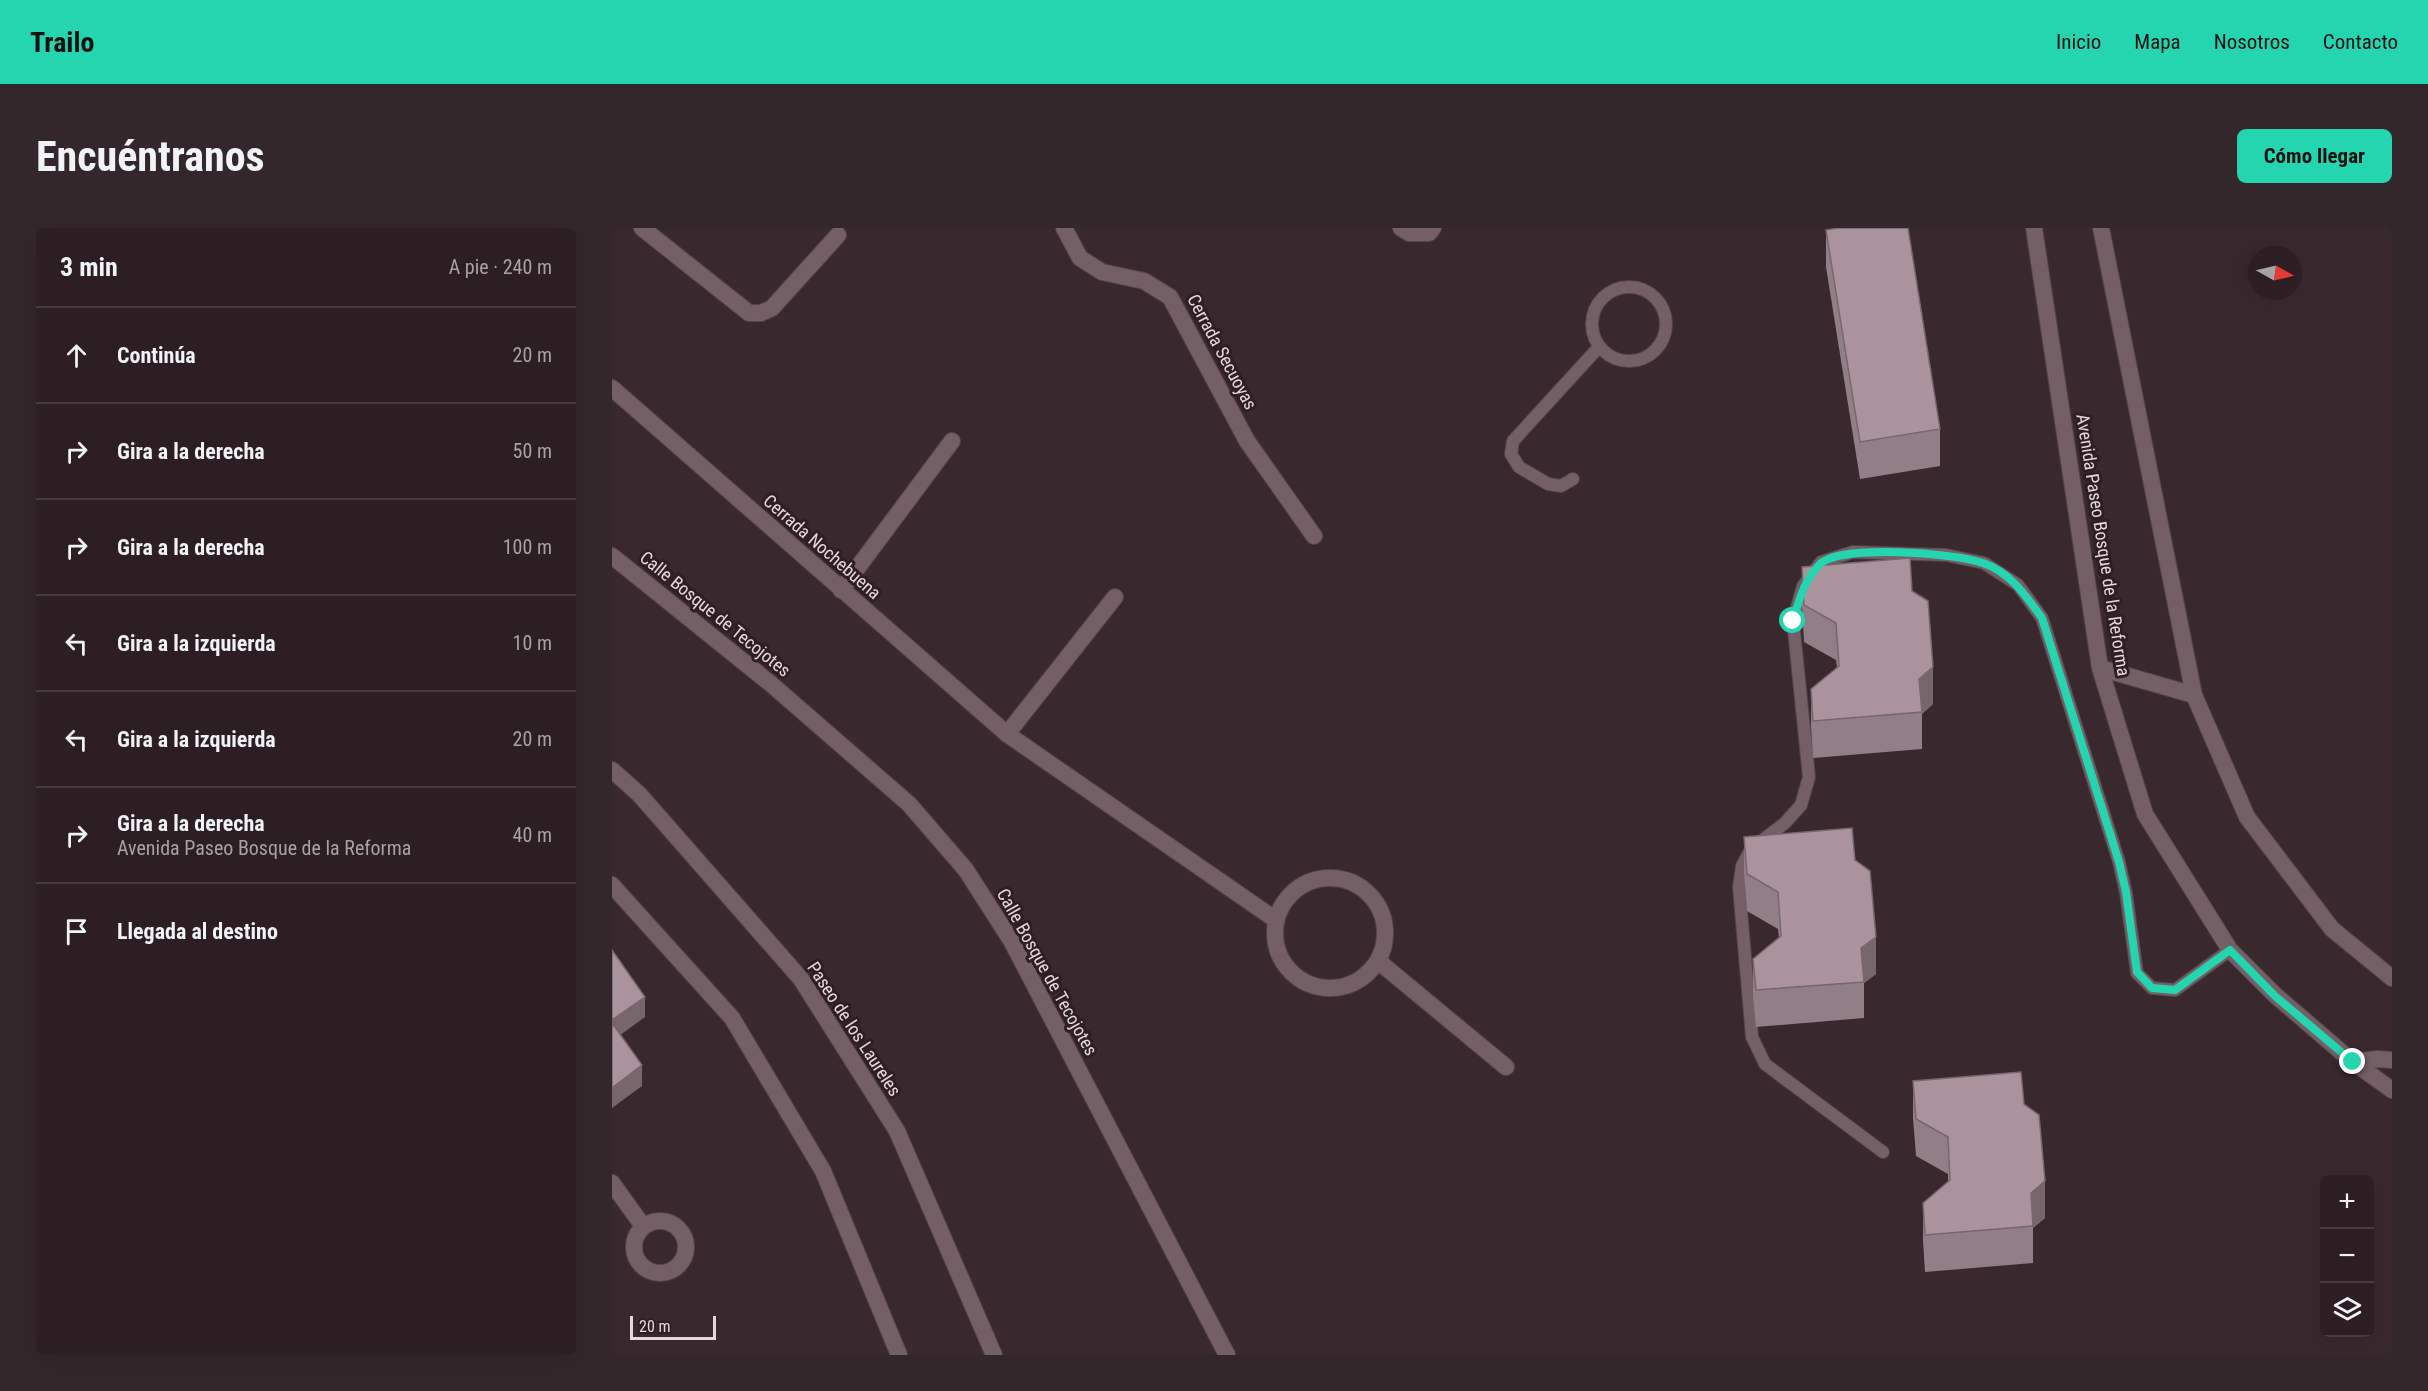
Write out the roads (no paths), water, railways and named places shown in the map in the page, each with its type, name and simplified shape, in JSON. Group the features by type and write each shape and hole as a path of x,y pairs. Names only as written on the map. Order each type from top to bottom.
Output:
{"street":[{"path":"642,228 748,314 761,313 771,308 838,235"},
{"name":"Cerrada Secuoyas","path":"1064,228 1080,258 1102,272 1144,281 1170,297 1247,441 1314,536"},
{"path":"1401,228 1409,232 1429,233 1433,228"},
{"name":"Avenida Paseo Bosque de la Reforma","path":"2034,228 2100,668 2145,814 2230,950 2275,996 2353,1062 2392,1090"},
{"path":"2102,228 2194,694 2247,817 2332,929 2392,978"},
{"name":"Cerrada Nochebuena","path":"612,388 1007,734 1276,920"},
{"path":"842,590 952,441"},
{"name":"Calle Bosque de Tecojotes","path":"612,556 771,684 909,804 966,870 1012,942 1227,1355"},
{"path":"1007,734 1115,597"},
{"path":"2100,668 2194,694"},
{"name":"Paseo de los Laureles","path":"612,770 639,794 801,979 897,1131 993,1355"},
{"path":"1333,878 1358,884 1381,910 1385,927 1384,945 1378,961 1366,975 1352,984 1326,987 1301,980 1288,969 1279,954 1275,938 1276,920 1282,904 1293,891 1308,882 1333,878"},
{"path":"612,885 732,1018 823,1171 899,1355"},
{"path":"1378,961 1506,1067"},
{"path":"2353,1062 2392,1060"},
{"path":"612,1184 643,1226"}],"lane":[{"path":"1622,287 1643,288 1660,301 1668,320 1664,340 1652,355 1633,362 1614,359 1599,347 1592,330 1594,310 1605,295 1622,287"},
{"path":"1573,479 1561,486 1548,484 1519,467 1511,454 1513,441 1599,347"},
{"path":"1883,1152 1765,1064 1752,1037 1739,887 1742,866 1751,849 1785,823 1801,805 1809,777 1793,621 1803,586 1821,562 1853,552 1946,555 1984,563 2018,585 2042,618 2119,862 2126,892 2137,972 2152,988 2175,990 2230,950"}]}
